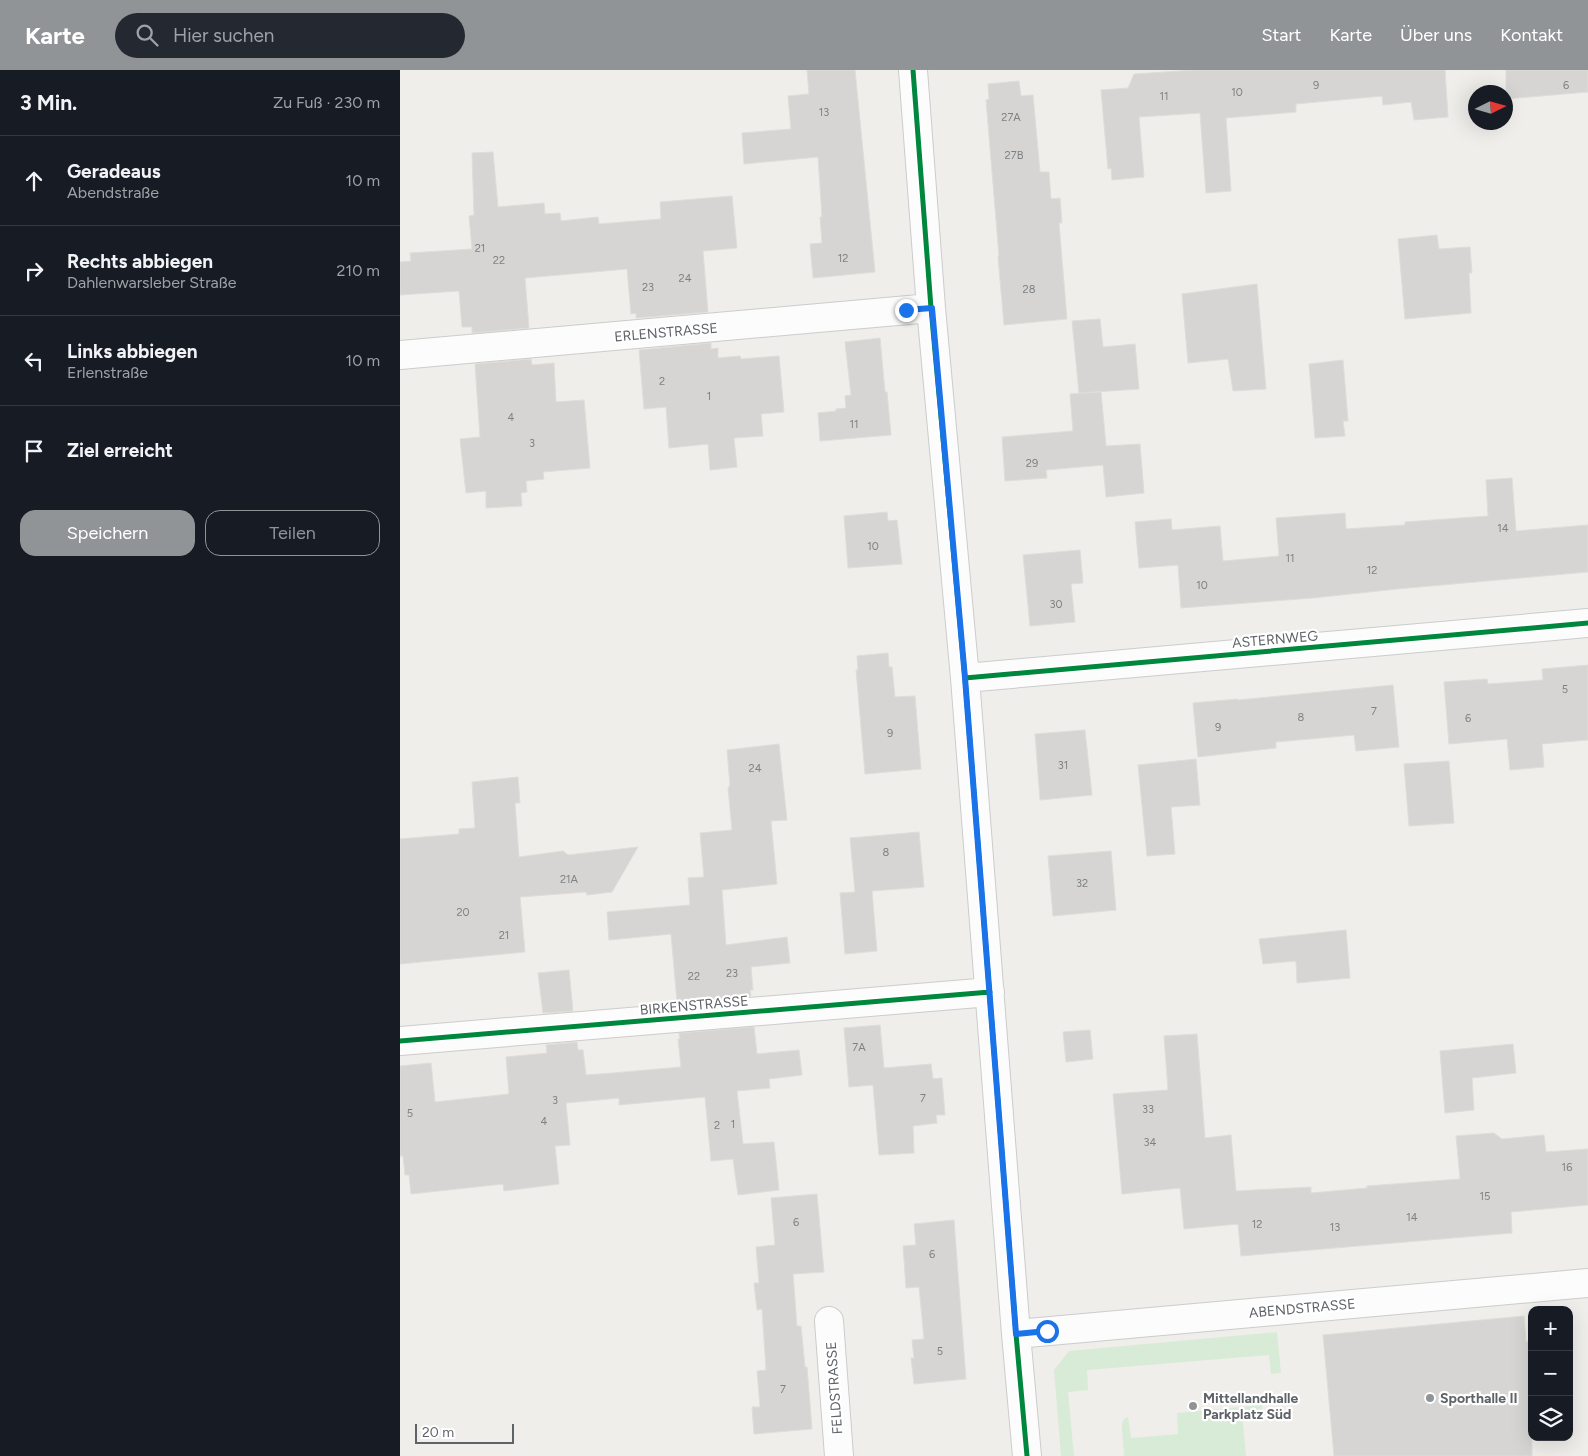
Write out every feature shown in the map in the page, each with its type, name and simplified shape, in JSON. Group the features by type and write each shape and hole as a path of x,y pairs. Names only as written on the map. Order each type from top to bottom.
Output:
{"street":[{"path":"913,70 965,678 1027,1456"},
{"name":"ERLENSTRASSE","path":"400,355 932,308"},
{"name":"ASTERNWEG","path":"965,678 1588,623"},
{"name":"BIRKENSTRASSE","path":"400,1040 990,992"},
{"name":"ABENDSTRASSE","path":"1016,1334 1588,1283"},
{"name":"FELDSTRASSE","path":"829,1321 839,1456"}],"green space":[{"path":"1277,1332 1281,1373 1271,1374 1269,1355 1087,1370 1088,1390 1068,1392 1074,1456 1061,1456 1054,1370 1069,1351"},
{"path":"1262,1405 1262,1411 1242,1413 1246,1456 1124,1456 1122,1424 1127,1417 1131,1438 1178,1434 1177,1413"}],"building":[{"path":"807,70 855,70 875,272 813,278 810,244 822,243 818,157 744,164 742,133 791,129 788,96 809,94"},
{"path":"1195,70 1445,70 1448,117 1414,120 1411,102 1383,105 1382,96 1296,104 1296,112 1226,118 1231,191 1206,193 1200,113 1139,117 1144,177 1112,180 1111,168 1108,169 1101,90 1128,88 1134,74"},
{"path":"1506,70 1588,70 1588,92 1513,98 1513,85 1506,85"},
{"path":"1019,81 1021,96 1033,95 1040,172 1049,172 1051,199 1060,198 1062,223 1059,223 1067,319 1004,325 986,100 989,99 988,84"},
{"path":"493,152 498,207 544,203 545,214 560,213 561,221 598,217 599,224 661,219 660,202 732,196 737,248 703,251 708,312 636,318 636,313 631,314 627,269 525,278 529,328 472,333 472,327 462,327 459,291 400,295 400,262 411,261 410,253 472,249 469,216 474,215 472,153"},
{"path":"1437,235 1439,249 1470,247 1472,273 1469,273 1471,313 1405,319 1398,239"},
{"path":"1257,284 1266,389 1233,391 1228,359 1188,363 1182,294"},
{"path":"1100,319 1103,347 1135,344 1139,389 1079,393 1072,321"},
{"path":"880,338 891,435 820,441 818,413 846,408 845,396 851,395 845,342"},
{"path":"711,343 711,349 718,348 718,358 740,356 741,359 779,356 784,412 761,414 763,436 734,438 737,467 710,470 708,444 669,448 666,407 644,409 639,350"},
{"path":"531,359 532,365 554,363 556,402 584,400 590,468 543,472 544,479 526,481 527,492 521,493 522,506 486,508 486,491 466,493 460,439 480,437 475,364"},
{"path":"1343,360 1348,421 1343,421 1345,436 1315,438 1309,364"},
{"path":"1101,392 1106,446 1140,444 1144,493 1106,497 1103,465 1046,470 1047,478 1005,481 1002,437 1073,431 1070,394"},
{"path":"1512,478 1516,531 1588,525 1588,572 1313,598 1181,608 1178,565 1139,568 1135,522 1171,519 1172,530 1220,526 1223,561 1279,556 1276,518 1345,513 1346,529 1405,525 1405,522 1488,516 1486,480"},
{"path":"887,512 888,521 897,520 902,564 848,568 844,516"},
{"path":"1080,550 1083,583 1071,584 1075,622 1030,626 1023,555"},
{"path":"888,653 889,667 892,667 895,697 915,696 921,769 865,774 856,670 858,670 857,656"},
{"path":"1588,665 1588,740 1542,744 1544,767 1510,770 1507,739 1449,744 1444,682 1487,679 1488,684 1543,680 1542,669"},
{"path":"1393,685 1399,747 1356,751 1354,735 1276,742 1276,748 1198,757 1193,703"},
{"path":"1085,730 1092,795 1040,800 1035,734"},
{"path":"779,744 787,820 771,821 777,884 722,890 726,945 787,937 790,963 751,967 753,990 750,990 751,996 677,1002 671,934 609,940 607,912 690,905 688,878 704,877 700,833 732,830 727,750"},
{"path":"1196,759 1200,805 1171,807 1175,854 1147,856 1138,765"},
{"path":"1449,761 1454,823 1409,826 1404,764"},
{"path":"518,777 520,803 515,803 519,857 563,851 568,855 638,847 612,892 587,895 586,892 520,897 525,952 400,964 400,839 459,834 459,829 475,828 472,782"},
{"path":"919,832 924,887 872,891 877,951 845,954 840,893 855,892 850,838"},
{"path":"1111,851 1116,910 1053,916 1048,856"},
{"path":"1346,930 1350,978 1297,983 1296,961 1263,964 1259,939"},
{"path":"569,970 573,1011 543,1013 538,973"},
{"path":"880,1025 884,1068 931,1064 933,1079 942,1078 945,1115 936,1115 937,1123 913,1126 914,1153 879,1155 873,1085 849,1087 844,1028"},
{"path":"754,1027 757,1054 799,1050 802,1075 769,1079 770,1088 737,1091 743,1144 774,1142 779,1190 738,1195 733,1159 711,1161 705,1097 619,1105 619,1098 566,1103 570,1145 555,1146 559,1184 504,1191 503,1184 411,1194 409,1175 405,1175 403,1156 400,1156 400,1066 431,1063 435,1102 509,1094 506,1057 547,1053 546,1045 577,1042 578,1050 583,1050 586,1075 613,1073 681,1067 679,1033"},
{"path":"1090,1030 1093,1059 1066,1062 1063,1032"},
{"path":"1197,1034 1205,1138 1231,1135 1236,1191 1311,1187 1311,1193 1367,1188 1367,1186 1460,1179 1456,1136 1494,1133 1502,1139 1544,1135 1546,1152 1588,1149 1588,1205 1511,1212 1512,1233 1241,1256 1238,1224 1184,1229 1180,1188 1122,1194 1113,1094 1168,1090 1164,1036"},
{"path":"1513,1044 1516,1073 1472,1078 1474,1110 1445,1113 1440,1051"},
{"path":"817,1194 824,1272 793,1274 797,1326 801,1326 805,1367 807,1367 812,1429 754,1434 752,1407 760,1407 757,1371 766,1370 762,1309 757,1310 754,1283 759,1283 756,1247 775,1245 771,1198"},
{"path":"954,1220 966,1379 914,1384 911,1358 914,1358 912,1340 924,1339 919,1287 906,1288 903,1246 916,1245 914,1224"},
{"name":"Sporthalle II","path":"1524,1316 1526,1342 1528,1342 1528,1441 1532,1441 1532,1456 1334,1456 1323,1335"}],"cycle path":[{"path":"913,70 931,308 965,678 1027,1456"},
{"path":"965,678 1588,623"},
{"path":"400,1041 990,992"}],"place":[{"name":"Sporthalle II","path":"1430,1398"},
{"name":"Mittellandhalle Parkplatz Süd","path":"1193,1406"}],"route":[{"path":"906,310 932,308 965,678 1016,1334 1047,1331"}]}
